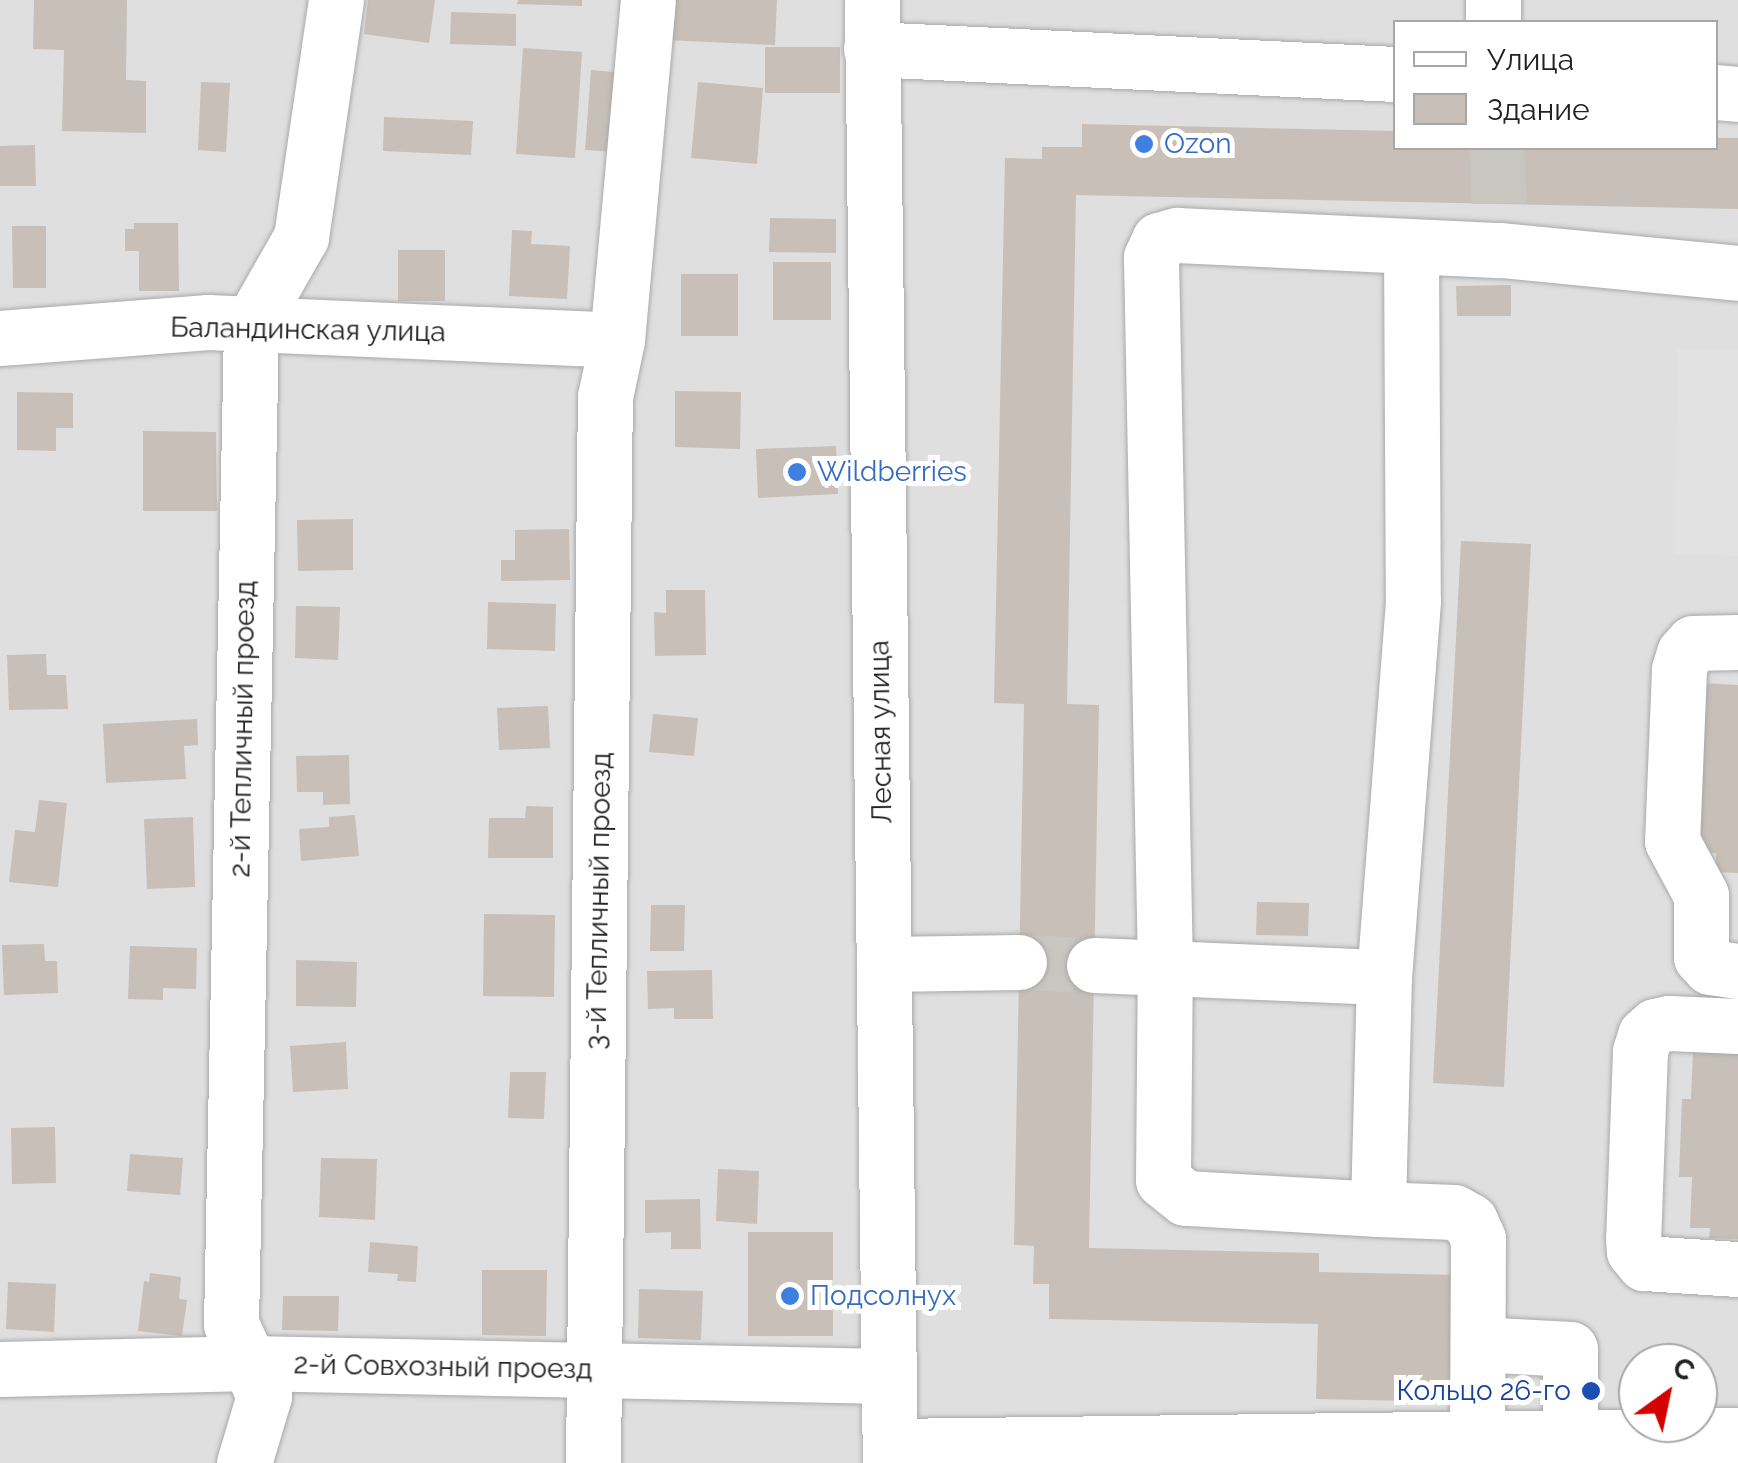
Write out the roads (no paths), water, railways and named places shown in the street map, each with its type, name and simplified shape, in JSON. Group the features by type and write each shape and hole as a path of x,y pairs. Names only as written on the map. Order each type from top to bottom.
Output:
{"street":[{"name":"2-й Тепличный проезд","path":"244,1463 264,1396 231,1324 251,325 301,236 336,0"},
{"name":"3-й Тепличный проезд","path":"593,1463 605,398 617,340 648,0"},
{"path":"872,24 1393,74"},
{"name":"Лесная улица","path":"872,24 886,1376 890,1454"},
{"path":"1477,1437 1478,1239 1470,1221 1454,1212 1185,1198 1171,1191 1162,1180 1165,968 1152,258 1160,240 1177,235 1411,247 1500,227 1738,274"},
{"path":"1378,1209 1384,977 1414,601 1411,247"},
{"name":"Баландинская улица","path":"0,338 208,322 617,340"},
{"path":"1738,642 1693,644 1684,652 1679,669 1672,841 1700,895 1701,957 1710,967 1738,971"},
{"path":"884,964 1019,962"},
{"path":"1094,964 1384,977"},
{"path":"1738,1026 1670,1023 1655,1026 1645,1035 1640,1051 1634,1251 1644,1262 1738,1269"},
{"path":"1478,1344 1570,1349 1570,1450"},
{"name":"2-й Совхозный проезд","path":"0,1369 250,1362 886,1376"},
{"path":"890,1454 1477,1437 1570,1450 1738,1435"}],"tunnel":[{"path":"1497,150 1499,204"},
{"path":"1019,962 1094,965"}],"place":[{"name":"Ozon","path":"1144,144"},
{"name":"Wildberries","path":"797,472"},
{"name":"Подсолнух","path":"790,1296"},
{"name":"Кольцо 26-го","path":"1591,1391"}]}
